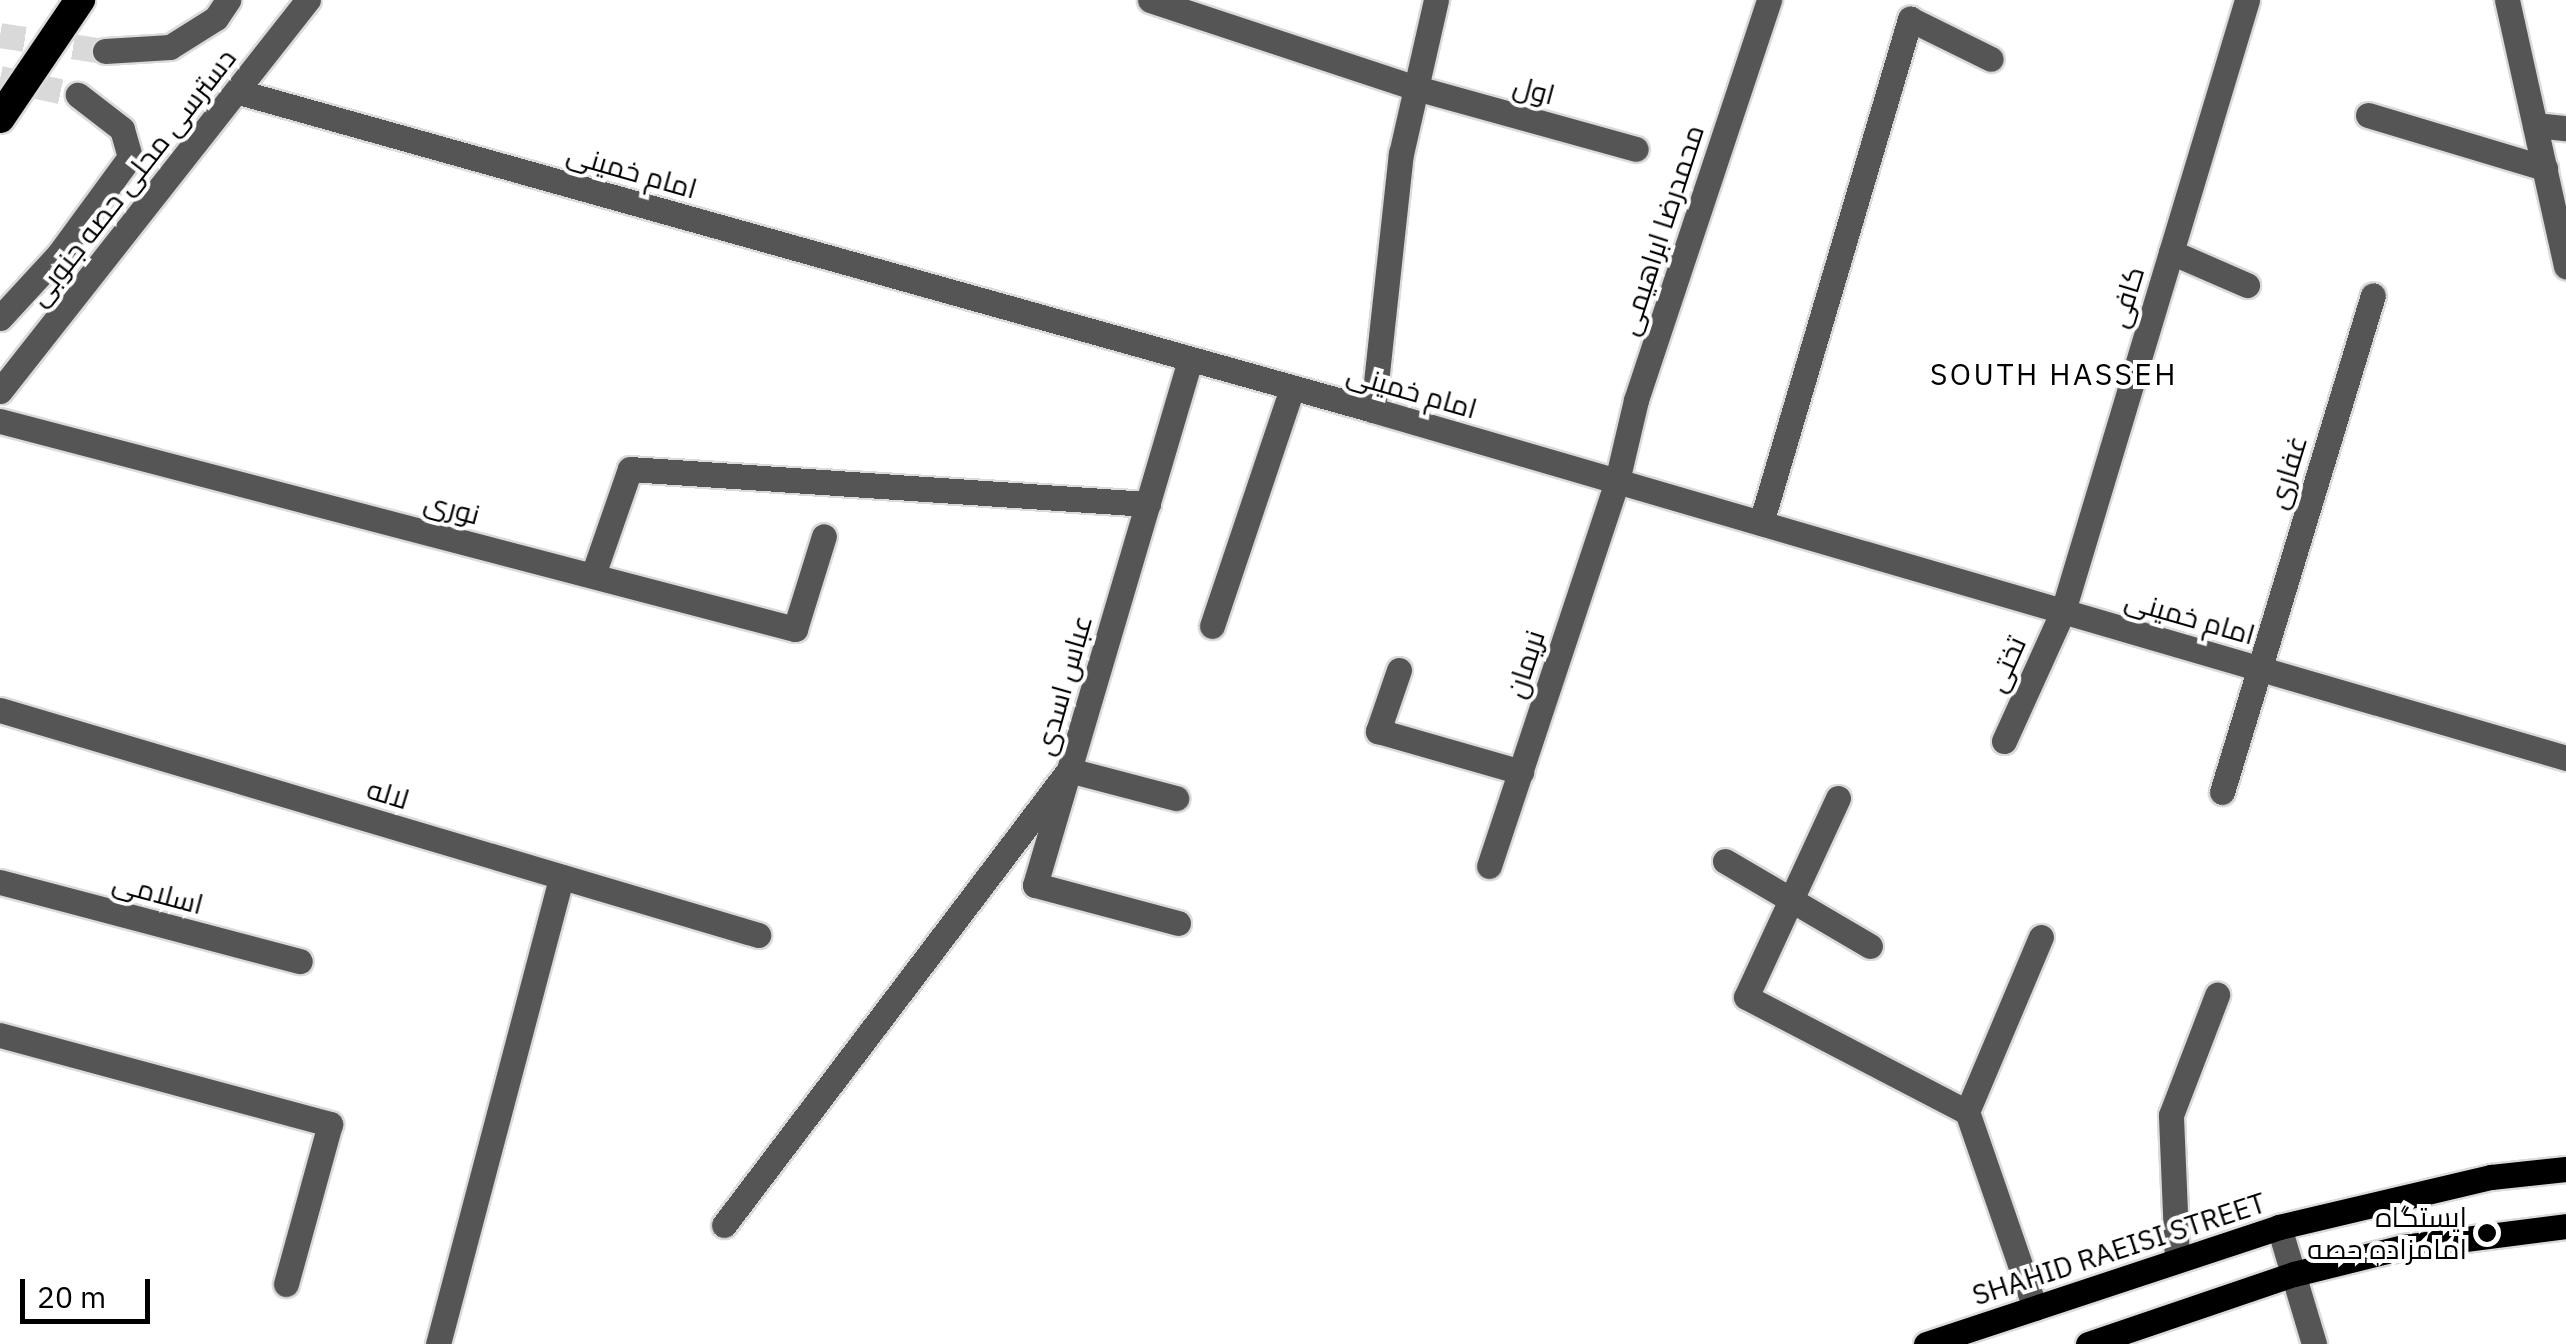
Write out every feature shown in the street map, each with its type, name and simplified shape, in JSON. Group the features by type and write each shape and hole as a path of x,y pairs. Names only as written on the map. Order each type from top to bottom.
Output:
{"highway":[{"path":"0,118 80,0"}],"main road":[{"name":"SHAHID RAEISI STREET","path":"1926,1344 2279,1227 2491,1177 2566,1168"},
{"path":"2088,1344 2294,1274 2403,1246 2566,1226"}],"street":[{"path":"105,51 170,47 216,18 228,0"},
{"name":"دسترسی محلی حصه جنوبی","path":"0,391 308,0"},
{"name":"اول","path":"1150,0 1416,88 1636,149"},
{"path":"1373,410 1401,154 1436,0"},
{"name":"محمدرضا ابراهیمی","path":"1617,481 1636,400 1768,0"},
{"name":"کافی","path":"2063,611 2247,0"},
{"path":"2507,0 2545,168 2562,223 2566,267"},
{"path":"1761,523 1910,19 1991,59"},
{"name":"امام خمینی","path":"239,92 1373,410 2566,758"},
{"path":"0,318 60,254 130,157 122,129 78,95"},
{"path":"2368,115 2545,168"},
{"path":"2535,125 2566,128"},
{"path":"2171,252 2247,285"},
{"name":"غفاری","path":"2222,792 2373,295"},
{"name":"عباس اسدی","path":"1178,922 1036,885 1190,360"},
{"path":"1212,626 1292,388"},
{"name":"نوری","path":"0,421 795,628 824,536"},
{"path":"593,575 630,469 1148,504"},
{"name":"نریمان","path":"1489,866 1617,481"},
{"name":"تختی","path":"2004,742 2063,611"},
{"path":"1399,670 1378,731 1520,772"},
{"name":"لاله","path":"0,710 758,936"},
{"path":"724,1225 1070,770 1176,798"},
{"path":"1838,798 1746,998 1967,1112"},
{"path":"1725,861 1870,946"},
{"path":"438,1344 562,877"},
{"name":"اسلامی","path":"0,882 300,961"},
{"path":"2035,1308 1967,1112 2041,937"},
{"path":"2177,1260 2171,1114 2217,995"},
{"path":"0,1035 330,1124 286,1284"},
{"path":"2279,1227 2314,1344"}],"tunnel":[{"path":"0,35 105,51"},
{"path":"0,78 78,95"}],"place":[{"name":"ایستگاه امامزاده حصه","path":"2487,1233"}],"district":[{"name":"SOUTH HASSEH","path":"2054,374"}]}
